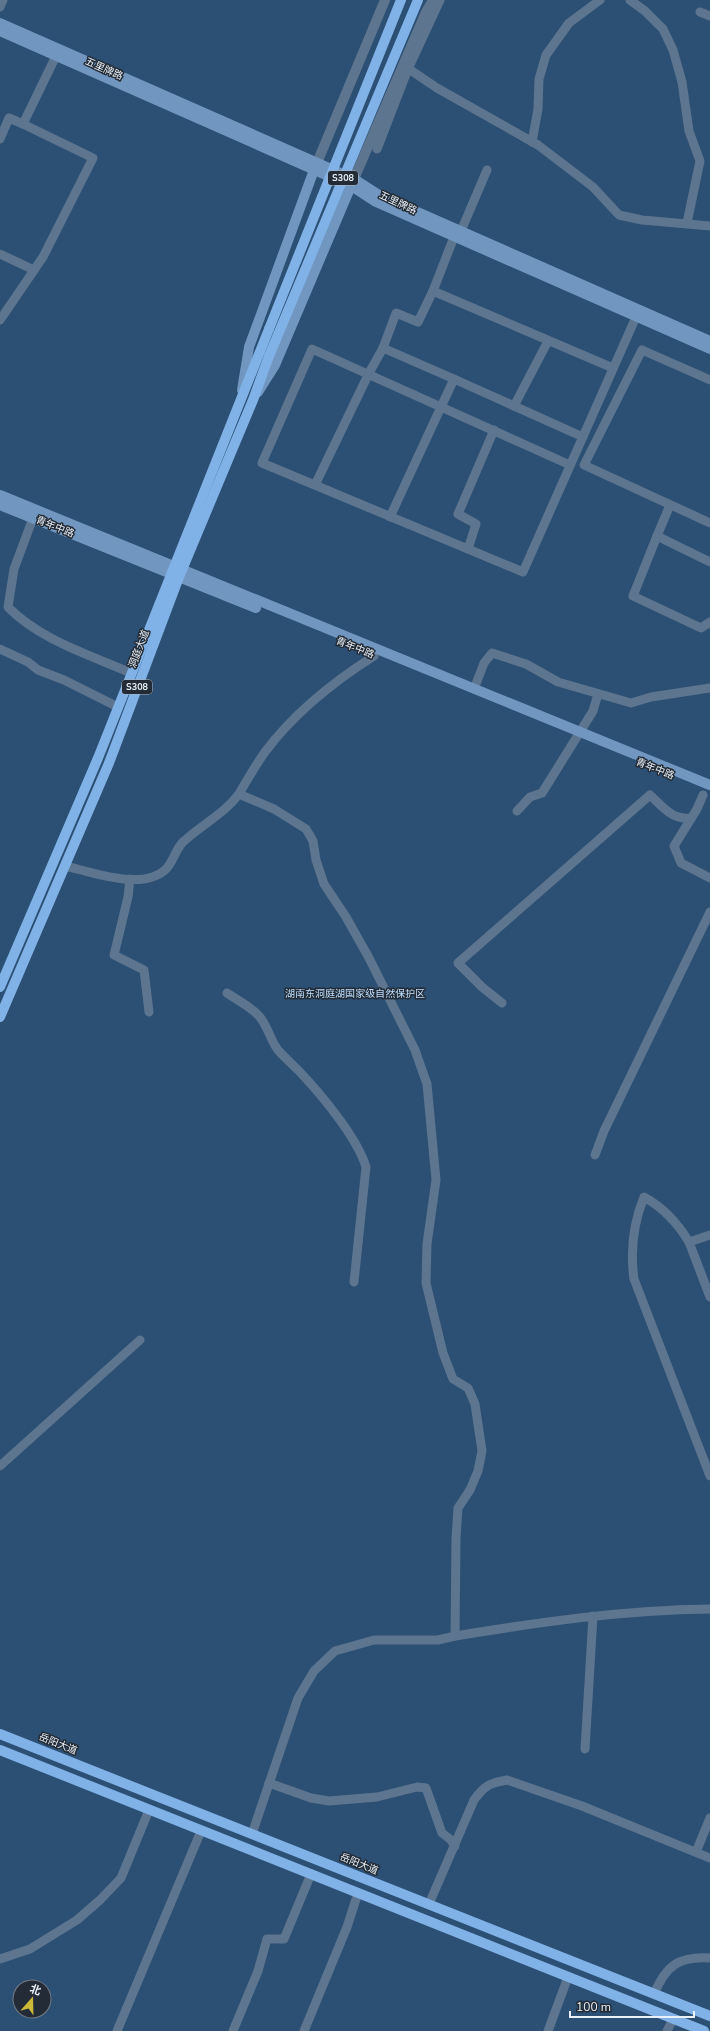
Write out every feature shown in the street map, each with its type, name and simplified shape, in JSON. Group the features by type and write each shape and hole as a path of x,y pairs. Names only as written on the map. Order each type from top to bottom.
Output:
{"main road":[{"name":"洞庭大道","path":"0,1017 109,763 241,399 401,0"},
{"name":"洞庭大道","path":"0,987 131,673 253,400 269,356 412,13 419,0"},
{"name":"五里牌路","path":"0,23 379,195 458,234 710,350"},
{"name":"五里牌路","path":"0,31 315,166"},
{"path":"241,399 249,348 315,166"},
{"name":"五里牌路","path":"353,184 376,202 458,234 710,342"},
{"path":"253,400 275,365 353,184"},
{"name":"青年中路","path":"0,495 374,656 578,735 706,793"},
{"name":"青年中路","path":"0,505 177,572"},
{"path":"177,572 474,689 578,735 710,785"},
{"name":"岳阳大道","path":"0,1734 710,2016"},
{"path":"0,1750 704,2031"}],"street":[{"path":"0,7 3,0"},
{"path":"315,166 385,0"},
{"path":"353,184 406,67 433,0"},
{"path":"378,148 406,67 440,0"},
{"path":"532,142 538,109 539,79 546,55 569,23 600,0"},
{"path":"630,0 645,11 663,29 673,50 682,82 689,132 700,161 687,223"},
{"path":"700,12 710,16"},
{"path":"23,124 56,56"},
{"path":"406,67 437,88 532,142 593,187 619,216 642,220 710,226"},
{"path":"0,139 9,118 93,158 43,257 0,320"},
{"path":"315,485 369,373 383,348 396,313 418,322 488,170"},
{"path":"0,254 34,270"},
{"path":"433,291 613,368"},
{"path":"570,464 369,373 312,349 262,463 522,572 636,317"},
{"path":"514,406 548,341"},
{"path":"383,348 583,437"},
{"path":"710,380 642,350 584,464 710,523"},
{"path":"390,517 454,379"},
{"path":"468,549 476,524 458,514 494,430"},
{"path":"670,505 633,596 701,628 710,622"},
{"path":"33,518 14,569 8,607 19,619 40,631 131,673"},
{"path":"657,536 710,562"},
{"path":"0,649 28,662 38,670 64,680 118,707"},
{"path":"474,689 484,663 492,653 526,664 558,682 631,703 651,697 710,688"},
{"path":"65,866 115,878 155,878 167,869 182,843 230,806 265,752 301,711 340,678 374,656"},
{"path":"517,811 530,797 542,793 593,711 598,694"},
{"path":"706,793 674,846 681,863 710,878"},
{"path":"239,794 274,809 306,829 313,841 316,860 324,884 346,917 372,964 415,1050 427,1084 436,1180 428,1244 426,1283 443,1353 453,1379 468,1388 475,1404 482,1450 478,1471 470,1490 458,1508 456,1538 455,1636"},
{"path":"502,1003 482,987 458,963 650,795 670,815 684,819 691,818"},
{"path":"130,879 128,897 114,955 144,970 149,1012"},
{"path":"596,1155 604,1132 710,912"},
{"path":"227,993 259,1015 271,1035 277,1050 299,1071 327,1104 349,1134 363,1159 366,1167 354,1282"},
{"path":"710,1297 689,1242 668,1213 644,1197 634,1227 631,1248 634,1278 710,1476"},
{"path":"689,1242 710,1235"},
{"path":"0,1466 140,1340"},
{"path":"252,1834 298,1698 314,1671 335,1651 374,1640 438,1640 533,1623 669,1609 710,1608"},
{"path":"585,1749 593,1616"},
{"path":"429,1904 474,1800 483,1786 507,1780 582,1806 710,1858"},
{"path":"269,1783 311,1798 329,1802 377,1797 417,1787 426,1788 442,1833 450,1839 454,1846"},
{"path":"0,1959 30,1950 77,1920 100,1900 120,1878 149,1810"},
{"path":"696,1852 710,1818"},
{"path":"117,2031 201,1831"},
{"path":"233,2031 258,1971 267,1939 284,1939 311,1874"},
{"path":"304,2031 347,1927 358,1893"},
{"path":"654,1994 666,1970 678,1962 696,1957 710,1958"},
{"path":"548,2031 568,1977"},
{"path":"667,2031 673,2019"}],"green space":[{"name":"湖南东洞庭湖国家级自然保护区","path":"0,0 710,0 710,2031 0,2031"}]}
